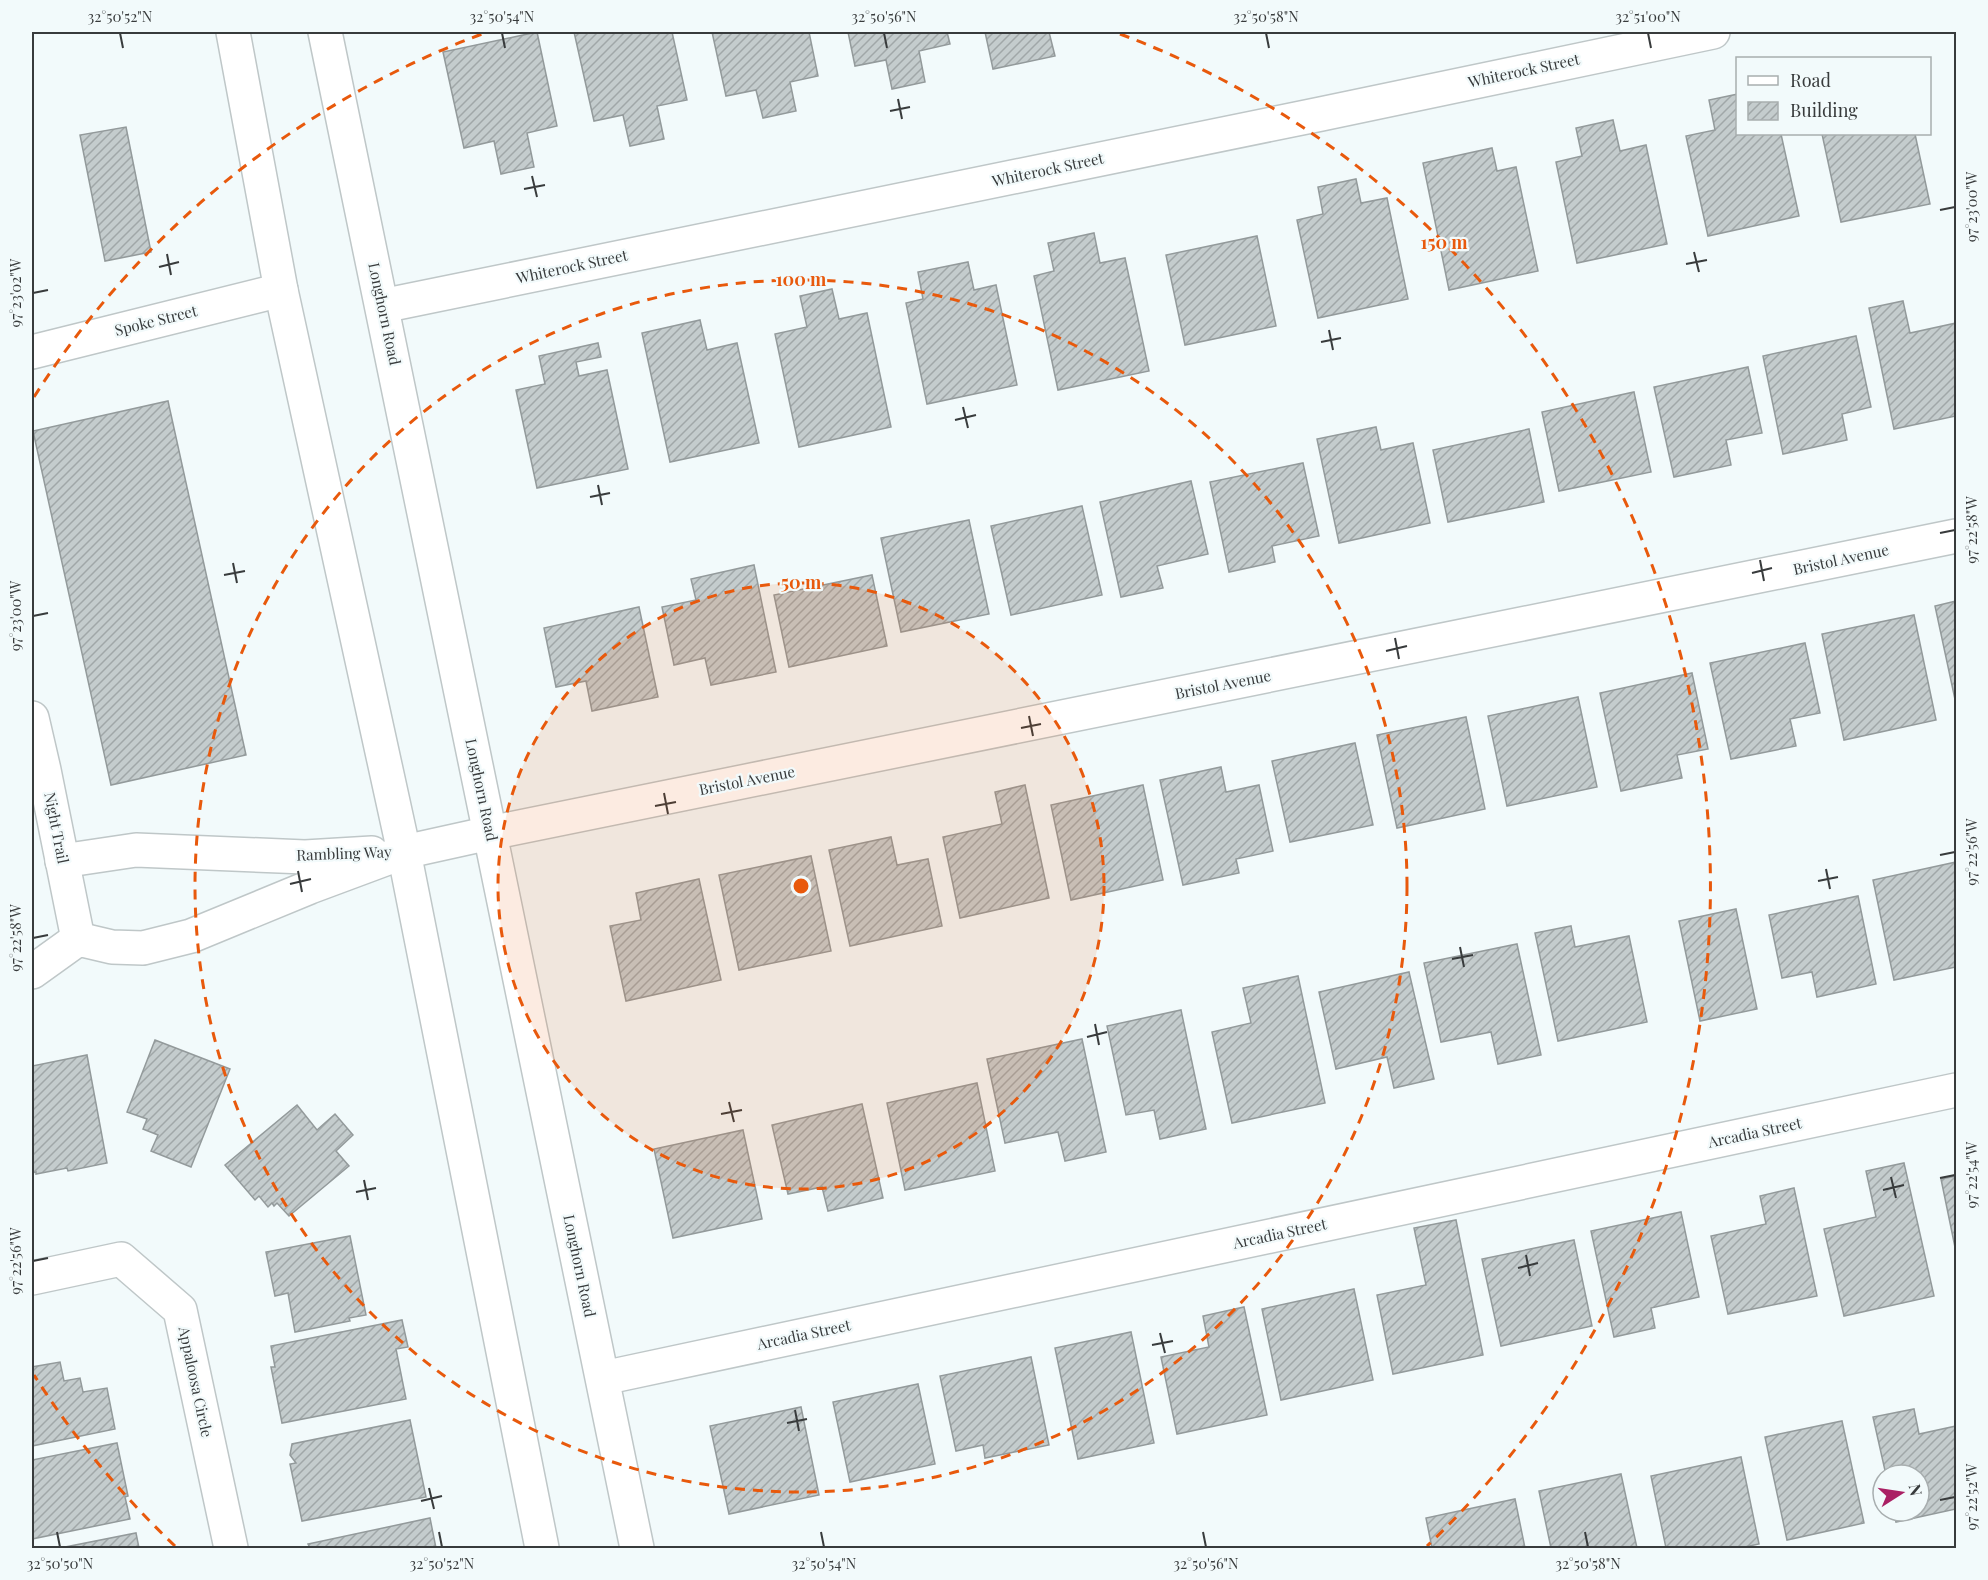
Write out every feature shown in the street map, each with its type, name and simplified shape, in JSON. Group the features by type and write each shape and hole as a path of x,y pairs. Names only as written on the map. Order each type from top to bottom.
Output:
{"street":[{"path":"233,32 281,290 404,852 542,1548"},
{"name":"Longhorn Road","path":"324,32 637,1548"},
{"name":"Whiterock Street","path":"382,306 1713,32"},
{"name":"Spoke Street","path":"32,352 281,290"},
{"name":"Bristol Avenue","path":"404,852 1956,536"},
{"name":"Night Trail","path":"32,718 78,939"},
{"name":"Rambling Way","path":"62,861 136,850 305,857 404,852"},
{"name":"Rambling Way","path":"78,939 112,948 143,948 191,936 290,895 404,852"},
{"path":"32,972 78,939"},
{"name":"Arcadia Street","path":"603,1378 1956,1090"},
{"name":"Appaloosa Circle","path":"32,1278 121,1259 180,1310 231,1548"}],"building":[{"path":"537,32 557,126 527,133 534,167 501,174 494,141 464,148 443,52"},
{"path":"574,32 672,32 687,100 657,106 664,139 630,146 623,115 594,121"},
{"path":"712,32 809,32 818,76 790,82 796,111 763,118 756,90 726,96"},
{"path":"848,32 947,32 950,44 919,51 925,82 892,89 886,60 855,66"},
{"path":"985,32 1049,32 1055,56 993,69"},
{"path":"1736,94 1736,135 1781,135 1799,216 1708,236 1686,136 1715,130 1709,100"},
{"path":"1613,120 1620,151 1646,145 1667,244 1577,263 1556,162 1582,156 1576,128"},
{"path":"126,127 151,252 105,261 80,135"},
{"path":"1822,135 1915,135 1930,204 1841,222"},
{"path":"1492,148 1497,171 1516,167 1538,271 1449,290 1423,163"},
{"path":"1356,179 1361,203 1387,198 1408,299 1318,318 1297,220 1323,214 1318,187"},
{"path":"1094,233 1100,263 1125,258 1149,371 1058,390 1034,276 1054,271 1048,243"},
{"path":"1257,236 1276,326 1185,345 1166,255"},
{"path":"968,262 974,290 996,285 1017,385 927,404 906,303 923,299 918,272"},
{"path":"832,289 839,319 867,313 891,427 799,447 775,334 807,327 800,296"},
{"path":"1903,301 1910,333 1956,323 1956,416 1894,429 1869,308"},
{"path":"700,320 707,350 737,343 759,443 670,462 642,333"},
{"path":"1856,336 1871,407 1842,414 1847,440 1783,454 1763,356"},
{"path":"598,343 601,357 576,362 579,376 607,370 628,469 537,488 516,390 545,384 539,356"},
{"path":"1748,367 1762,433 1726,440 1731,465 1674,477 1654,387"},
{"path":"1634,392 1651,472 1559,491 1542,412"},
{"path":"168,401 246,755 111,785 33,431"},
{"path":"1376,427 1381,450 1413,443 1430,523 1339,543 1317,439"},
{"path":"1529,429 1544,502 1448,522 1433,450"},
{"path":"1303,463 1319,536 1272,546 1275,562 1229,572 1210,482"},
{"path":"1191,481 1208,554 1157,566 1163,588 1121,597 1100,502"},
{"path":"1082,506 1102,595 1011,615 991,526"},
{"path":"969,520 989,614 901,632 881,538"},
{"path":"754,565 776,672 711,685 705,658 674,665 662,607 696,600 691,579"},
{"path":"872,575 887,646 789,667 774,595"},
{"path":"1956,601 1956,704 1935,606"},
{"path":"639,607 658,697 592,711 586,681 556,687 544,628"},
{"path":"1914,615 1936,720 1844,740 1822,634"},
{"path":"1805,643 1820,713 1790,719 1796,746 1731,759 1710,663"},
{"path":"1692,673 1708,749 1677,755 1682,778 1621,791 1600,693"},
{"path":"1578,697 1597,787 1507,806 1488,716"},
{"path":"1466,717 1485,809 1397,828 1377,735"},
{"path":"1355,743 1373,825 1290,842 1272,761"},
{"path":"1221,767 1226,792 1259,785 1273,851 1236,859 1239,873 1183,885 1160,780"},
{"path":"1025,785 1049,898 960,918 943,837 1002,824 995,792"},
{"path":"1143,785 1163,880 1071,900 1051,805"},
{"path":"891,837 897,865 928,859 942,926 850,946 829,850"},
{"path":"811,856 831,951 739,970 719,875"},
{"path":"1956,862 1956,967 1894,980 1873,880"},
{"path":"699,879 721,980 626,1001 610,926 641,920 636,893"},
{"path":"1858,896 1876,984 1817,997 1812,972 1782,978 1769,915"},
{"path":"1736,909 1757,1009 1700,1021 1679,921"},
{"path":"1571,926 1575,947 1629,936 1647,1022 1558,1041 1535,933"},
{"path":"1517,944 1541,1055 1498,1064 1491,1032 1441,1042 1424,963"},
{"path":"1409,972 1434,1079 1394,1088 1387,1057 1336,1069 1319,992"},
{"path":"1298,976 1325,1103 1232,1123 1212,1032 1251,1023 1243,988"},
{"path":"1181,1010 1206,1129 1160,1139 1154,1110 1126,1115 1107,1026"},
{"path":"1082,1039 1106,1152 1065,1161 1058,1132 1005,1143 987,1059"},
{"path":"155,1040 230,1069 191,1167 151,1151 158,1135 143,1129 147,1119 127,1112"},
{"path":"87,1055 107,1163 68,1171 67,1168 32,1173 32,1066"},
{"path":"977,1083 995,1171 905,1190 887,1103"},
{"path":"862,1104 883,1198 828,1211 822,1187 788,1194 772,1125"},
{"path":"297,1105 317,1130 335,1114 353,1135 336,1151 349,1166 289,1216 277,1203 274,1206 272,1203 268,1207 259,1196 255,1200 225,1165"},
{"path":"743,1130 762,1219 673,1238 654,1149"},
{"path":"1904,1163 1934,1296 1844,1316 1824,1229 1876,1217 1866,1171"},
{"path":"1956,1176 1956,1252 1941,1179"},
{"path":"1794,1188 1817,1296 1728,1314 1711,1236 1766,1224 1760,1196"},
{"path":"1681,1212 1699,1297 1651,1308 1655,1328 1614,1337 1591,1231"},
{"path":"1456,1220 1483,1355 1393,1374 1377,1295 1426,1285 1414,1228"},
{"path":"350,1236 366,1315 349,1318 350,1321 295,1332 288,1293 275,1296 266,1252"},
{"path":"1574,1240 1592,1326 1501,1346 1482,1259"},
{"path":"1354,1289 1373,1380 1281,1400 1262,1309"},
{"path":"1244,1307 1267,1415 1177,1434 1161,1357 1209,1347 1203,1316"},
{"path":"402,1320 408,1347 396,1349 406,1399 282,1423 271,1367 275,1367 271,1346"},
{"path":"1131,1332 1154,1443 1078,1459 1055,1348"},
{"path":"1031,1357 1049,1445 985,1458 983,1445 956,1451 940,1376"},
{"path":"60,1362 64,1381 80,1378 83,1392 107,1388 115,1429 32,1446 32,1367"},
{"path":"918,1384 935,1464 850,1482 833,1402"},
{"path":"801,1407 819,1495 729,1514 710,1426"},
{"path":"1914,1409 1919,1434 1956,1426 1956,1509 1931,1514 1931,1463 1883,1463 1873,1417"},
{"path":"410,1420 426,1497 302,1521 290,1464 296,1463 290,1455 292,1444"},
{"path":"1842,1421 1864,1523 1787,1540 1765,1437"},
{"path":"117,1443 128,1496 125,1497 130,1519 32,1539 32,1460"},
{"path":"1741,1457 1759,1544 1740,1548 1666,1548 1651,1476"},
{"path":"1621,1474 1637,1548 1551,1548 1539,1491"},
{"path":"1515,1499 1525,1548 1432,1548 1426,1518"},
{"path":"430,1518 436,1548 310,1548 308,1544"},
{"path":"136,1533 139,1548 60,1548"}]}
